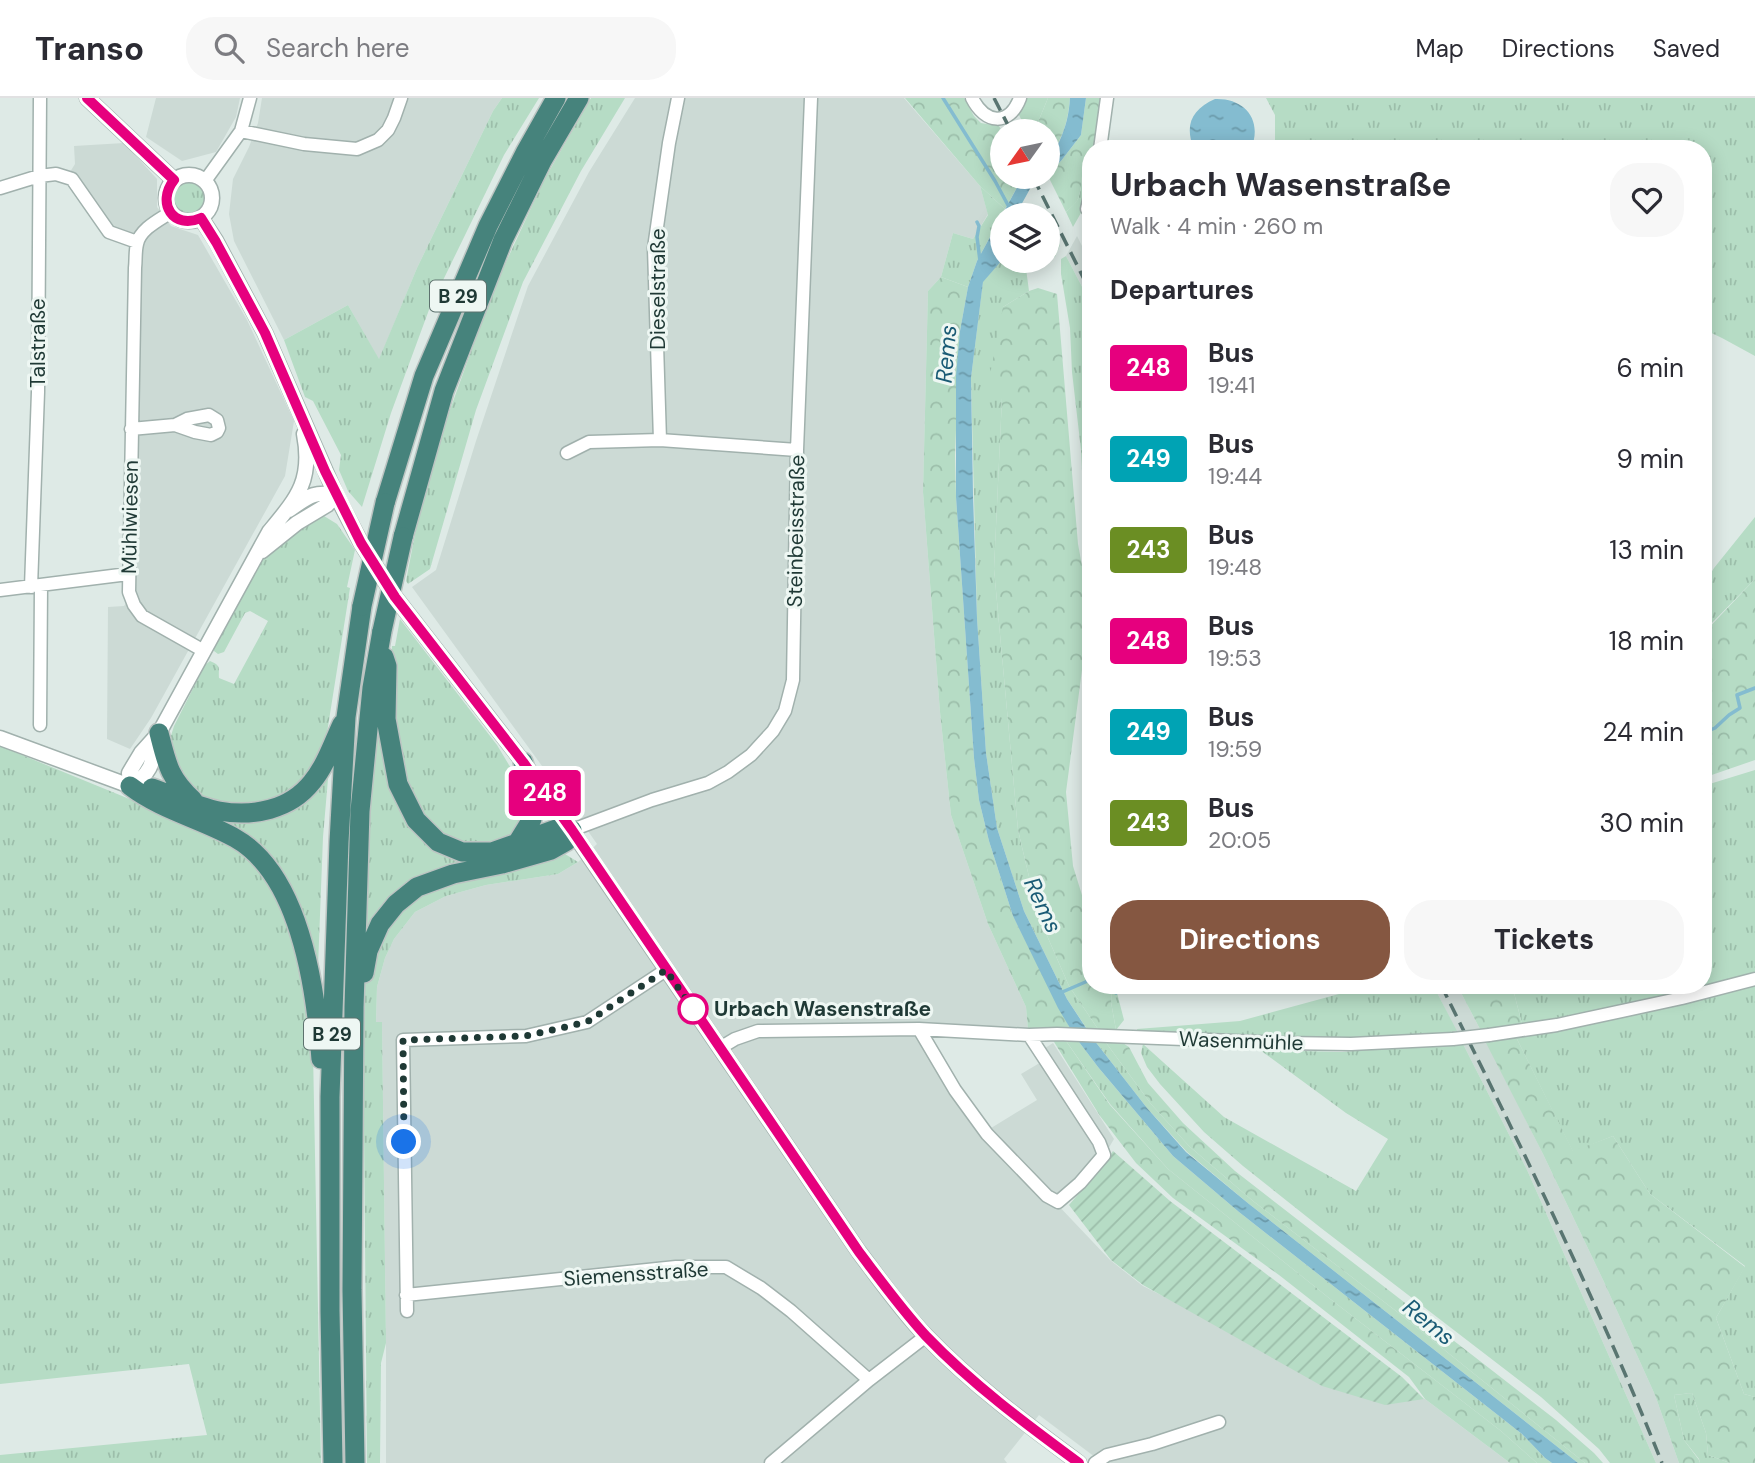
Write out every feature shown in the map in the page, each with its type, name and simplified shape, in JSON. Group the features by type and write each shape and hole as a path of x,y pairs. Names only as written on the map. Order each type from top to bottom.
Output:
{"highway":[{"name":"B 29","path":"333,1463 330,1097 346,717 362,606 385,503 424,376 488,226 556,98"},
{"name":"B 29","path":"355,1463 352,1290 354,1007 360,811 372,688 403,537 444,391 502,240 542,161 579,98"},
{"path":"354,1007 368,951 380,924 396,904 417,887 453,874 551,850 567,841 572,830 559,828 492,852 462,852 438,842 416,820 398,784 386,719 387,666 381,637"},
{"path":"130,786 150,787 217,811 245,814 271,810 293,800 312,783 346,717"},
{"path":"159,733 168,769 180,789 197,803"},
{"path":"516,845 531,819 533,794 523,762"},
{"path":"130,786 145,798 238,839 260,857 279,883 295,921 310,971 318,1020 322,1081 330,1097"}],"street":[{"name":"Talstraße","path":"40,98 36,587 40,725"},
{"path":"87,98 174,180"},
{"path":"205,181 241,131 250,98"},
{"path":"241,131 303,144 357,149 377,140 388,130 401,98"},
{"name":"Dieselstraße","path":"660,440 654,248 678,98"},
{"name":"Steinbeisstraße","path":"572,830 652,800 708,783 728,772 751,755 773,731 785,710 793,680 797,450 811,98"},
{"path":"972,98 985,114 999,118 1008,117 1016,109 1020,98"},
{"path":"1101,140 1107,98"},
{"path":"0,188 39,176 56,174 72,178 109,232 137,242 148,228 171,212"},
{"path":"193,174 205,181 212,193 208,212 201,218 188,222 180,220 167,207 167,188 179,176 193,174"},
{"path":"201,218 265,333 336,495 361,543 395,597 523,762 572,830 859,1252 905,1312 970,1378 1079,1463"},
{"name":"Mühlwiesen","path":"137,242 129,592 142,616 204,650"},
{"path":"0,737 130,786 143,779 153,761 159,733 253,560 269,532 303,486 307,468 306,444 299,412"},
{"name":"Mühlwiesen","path":"131,429 175,425"},
{"path":"567,453 589,442 660,440 797,450"},
{"path":"285,512 313,494 323,492 336,495"},
{"path":"253,560 296,523 327,505 336,495"},
{"path":"0,590 128,575"},
{"path":"407,1311 403,1040 526,1036 587,1022 666,970"},
{"name":"Wasenmühle","path":"1712,990 1755,979"},
{"name":"Wasenmühle","path":"720,1048 758,1031 919,1029 1324,1044 1452,1039 1557,1025 1697,994"},
{"path":"919,1029 955,1090 987,1134 1047,1196 1058,1202 1080,1183 1104,1155 1099,1142 1029,1035"},
{"name":"Siemensstraße","path":"406,1295 676,1267 726,1267 761,1288 791,1311 869,1380"},
{"path":"771,1463 926,1336"},
{"path":"1095,1463 1107,1455 1152,1444 1219,1422"}],"shaded area":[{"path":"156,98 240,98 236,117 216,152 182,161 146,137"},
{"path":"262,98 502,98 493,111 417,268 379,360 348,305 284,340 234,241 229,214 233,179 258,123"},
{"path":"635,98 904,98 980,186 988,214 973,239 953,233 941,277 928,291 923,492 951,815 988,924 1026,1007 1028,1029 917,1035 983,1133 1037,1100 1021,1074 1043,1061 1042,1050 1053,1043 1114,1139 1101,1161 1054,1201 1110,1260 1143,1286 1317,1374 1381,1397 1425,1399 1510,1463 1103,1463 1039,1415 1004,1459 1007,1463 386,1463 382,1023 376,1023 377,987 385,958 394,939 415,912 446,896 486,885 558,874 578,862 597,844 412,587 436,570 528,286 589,172"},
{"path":"124,143 157,179 157,207 171,226 198,235 247,320 294,421 285,476 151,718 130,749 107,739 108,607 124,606 136,590 138,253 110,226 82,181 70,172 75,164 74,146"},
{"path":"1077,236 1082,246 1082,287 1066,256"},
{"path":"1438,994 1462,994 1481,1031 1604,1282 1655,1395 1679,1463 1656,1463 1528,1172"}],"green space":[{"path":"502,98 539,98 504,155 430,307 391,413 362,507 348,491 339,470 341,455 313,401 305,397 284,340 348,305 379,359 417,268 493,111"},
{"path":"591,98 625,98 581,171 523,282 476,410 430,569 408,584 406,581 420,508 447,418 494,288 544,180"},
{"path":"905,98 964,98 974,116 981,123 990,124 990,189 1016,189 1008,203 998,203 980,186"},
{"path":"1024,98 1048,98 1039,119 1021,119 1017,111"},
{"path":"1048,98 1070,98 1068,115 1060,138 1060,119 1039,119"},
{"path":"1086,98 1100,98 1095,140 1082,140 1082,178 1078,199 1066,212 1054,189 1060,189 1061,161 1081,135"},
{"path":"1266,98 1755,98 1755,356 1712,333 1712,140 1275,140 1275,115"},
{"path":"1082,178 1082,211 1073,227 1066,212 1078,199"},
{"path":"188,181 200,187 206,199 200,211 188,217 176,211 170,199 176,187"},
{"path":"980,186 998,203 990,203 990,237 977,261 968,287 941,277 953,233 973,239 988,215"},
{"path":"1066,256 1082,287 1081,450 1070,328 1061,259"},
{"path":"990,273 1027,273 1029,291 1003,307 1002,398 994,569 1018,830 1038,915 1069,986 1100,1032 1089,1032 1067,999 1024,911 997,828 986,753 977,618 971,378 983,281"},
{"path":"941,277 968,287 960,331 955,455 979,800 1013,916 1071,1030 1028,1029 1026,1007 988,924 951,815 923,492 928,291"},
{"path":"1038,288 1057,294 1082,566 1082,670 1066,792 1073,866 1082,895 1082,994 1111,994 1116,1030 1100,1032 1069,986 1038,915 1018,830 994,569 1002,398 989,380 1003,307"},
{"path":"324,516 337,524 355,550 321,757 290,796 250,809 204,798 176,772 170,739 174,726 205,665 210,661 216,664 219,678 234,684 268,621 250,611 245,613 224,652 218,654 214,651 214,646 251,577 267,553 311,517"},
{"path":"1755,517 1755,579 1712,623 1714,568"},
{"path":"1755,579 1755,760 1712,775 1712,624"},
{"path":"400,619 497,745 524,790 526,808 513,837 501,845 466,848 429,829 403,787 389,689 392,646 395,646"},
{"path":"376,722 412,824 482,860 442,872 366,934 361,932 364,862"},
{"path":"0,746 215,834 248,856 274,891 292,935 305,987 313,1052 321,1463 0,1463 0,1455 207,1435 189,1364 0,1384"},
{"path":"1755,770 1755,975 1712,985 1712,783"},
{"path":"323,778 328,779 318,967 281,877 149,792 239,820"},
{"path":"565,854 578,862 558,874 486,885 446,896 415,912 394,939 385,958 377,987 376,1022 382,1022 386,1343 381,1363 380,1463 367,1463 363,1015 364,989 371,952 410,897 445,882"},
{"path":"1755,986 1755,1397 1744,1394 1716,1318 1745,1266 1650,1194 1613,1136 1573,1152 1515,1035"},
{"path":"1111,994 1117,994 1124,1020 1116,1030"},
{"path":"1339,994 1438,994 1457,1031 1338,1040 1138,1033 1137,1029 1240,1021"},
{"path":"1462,994 1514,994 1522,1024 1481,1031"},
{"path":"1514,994 1672,994 1554,1021 1522,1024"},
{"path":"1515,1035 1573,1151 1613,1136 1650,1194 1745,1267 1716,1318 1744,1394 1755,1397 1755,1463 1730,1463 1708,1455 1706,1433 1692,1393 1674,1395 1684,1440 1700,1463 1679,1463 1655,1395 1604,1282 1485,1041"},
{"path":"1051,1037 1064,1038 1110,1105 1168,1169 1501,1431 1537,1463 1510,1463 1425,1399 1409,1377 1279,1275 1173,1198 1136,1163 1100,1116"},
{"path":"1064,1038 1076,1038 1173,1156 1239,1212 1522,1434 1552,1463 1537,1463 1501,1431 1168,1169 1110,1104"},
{"path":"1094,1040 1104,1040 1151,1104 1189,1146 1253,1201 1396,1311 1585,1463 1578,1463 1249,1204 1187,1152 1147,1108"},
{"path":"1104,1040 1118,1040 1129,1047 1148,1083 1183,1123 1235,1171 1556,1420 1603,1463 1585,1463 1396,1311 1253,1201 1189,1146 1151,1104"},
{"path":"1143,1044 1224,1117 1356,1191 1388,1139 1346,1113 1260,1050 1342,1052 1463,1044 1528,1172 1656,1463 1610,1463 1599,1449 1541,1397 1243,1166 1204,1132 1160,1084 1147,1067 1141,1053"},
{"path":"1113,1151 1170,1201 1402,1377 1424,1399 1385,1405 1322,1386 1143,1285 1111,1260 1069,1205"},
{"path":"1692,1393 1706,1433 1708,1455 1730,1463 1700,1463 1684,1440 1674,1395"}],"water":[{"path":"1070,98 1086,98 1081,135 1060,162 1060,139"},
{"path":"1215,99 1226,100 1243,107 1253,120 1253,140 1191,140 1192,119 1207,103"},
{"path":"1016,189 1030,189 1022,203 1009,203"},
{"path":"990,237 991,273 983,282 971,378 977,618 986,753 997,828 1024,911 1067,999 1094,1040 1147,1108 1186,1152 1578,1463 1552,1463 1545,1458 1522,1434 1239,1212 1173,1156 1098,1067 1058,1008 1013,916 989,841 979,800 974,758 956,497 956,376 968,287 977,261"}],"waterway":[{"path":"943,98 1007,203"},
{"path":"977,222 980,261"},
{"path":"1712,729 1740,708 1737,695 1755,688"},
{"path":"1060,993 1082,983"}],"railway":[{"path":"994,98 1005,119"},
{"path":"1039,189 1082,275"},
{"path":"1445,994 1584,1282 1662,1463"}],"bus line":[{"name":"248","path":"87,98 174,180 167,188 165,198 173,216 188,222 201,218 265,333 336,495 361,543 395,597 523,762 572,830 859,1252 905,1312 960,1369 1079,1463"}],"place":[{"name":"Urbach Wasenstraße","path":"693,1009"}],"route":[{"path":"404,1142 403,1040 526,1036 587,1022 666,970 693,1009"}],"water label":[{"name":"Rems","path":"946,354"},
{"name":"Rems","path":"1043,905"},
{"name":"Rems","path":"1429,1322"}]}
